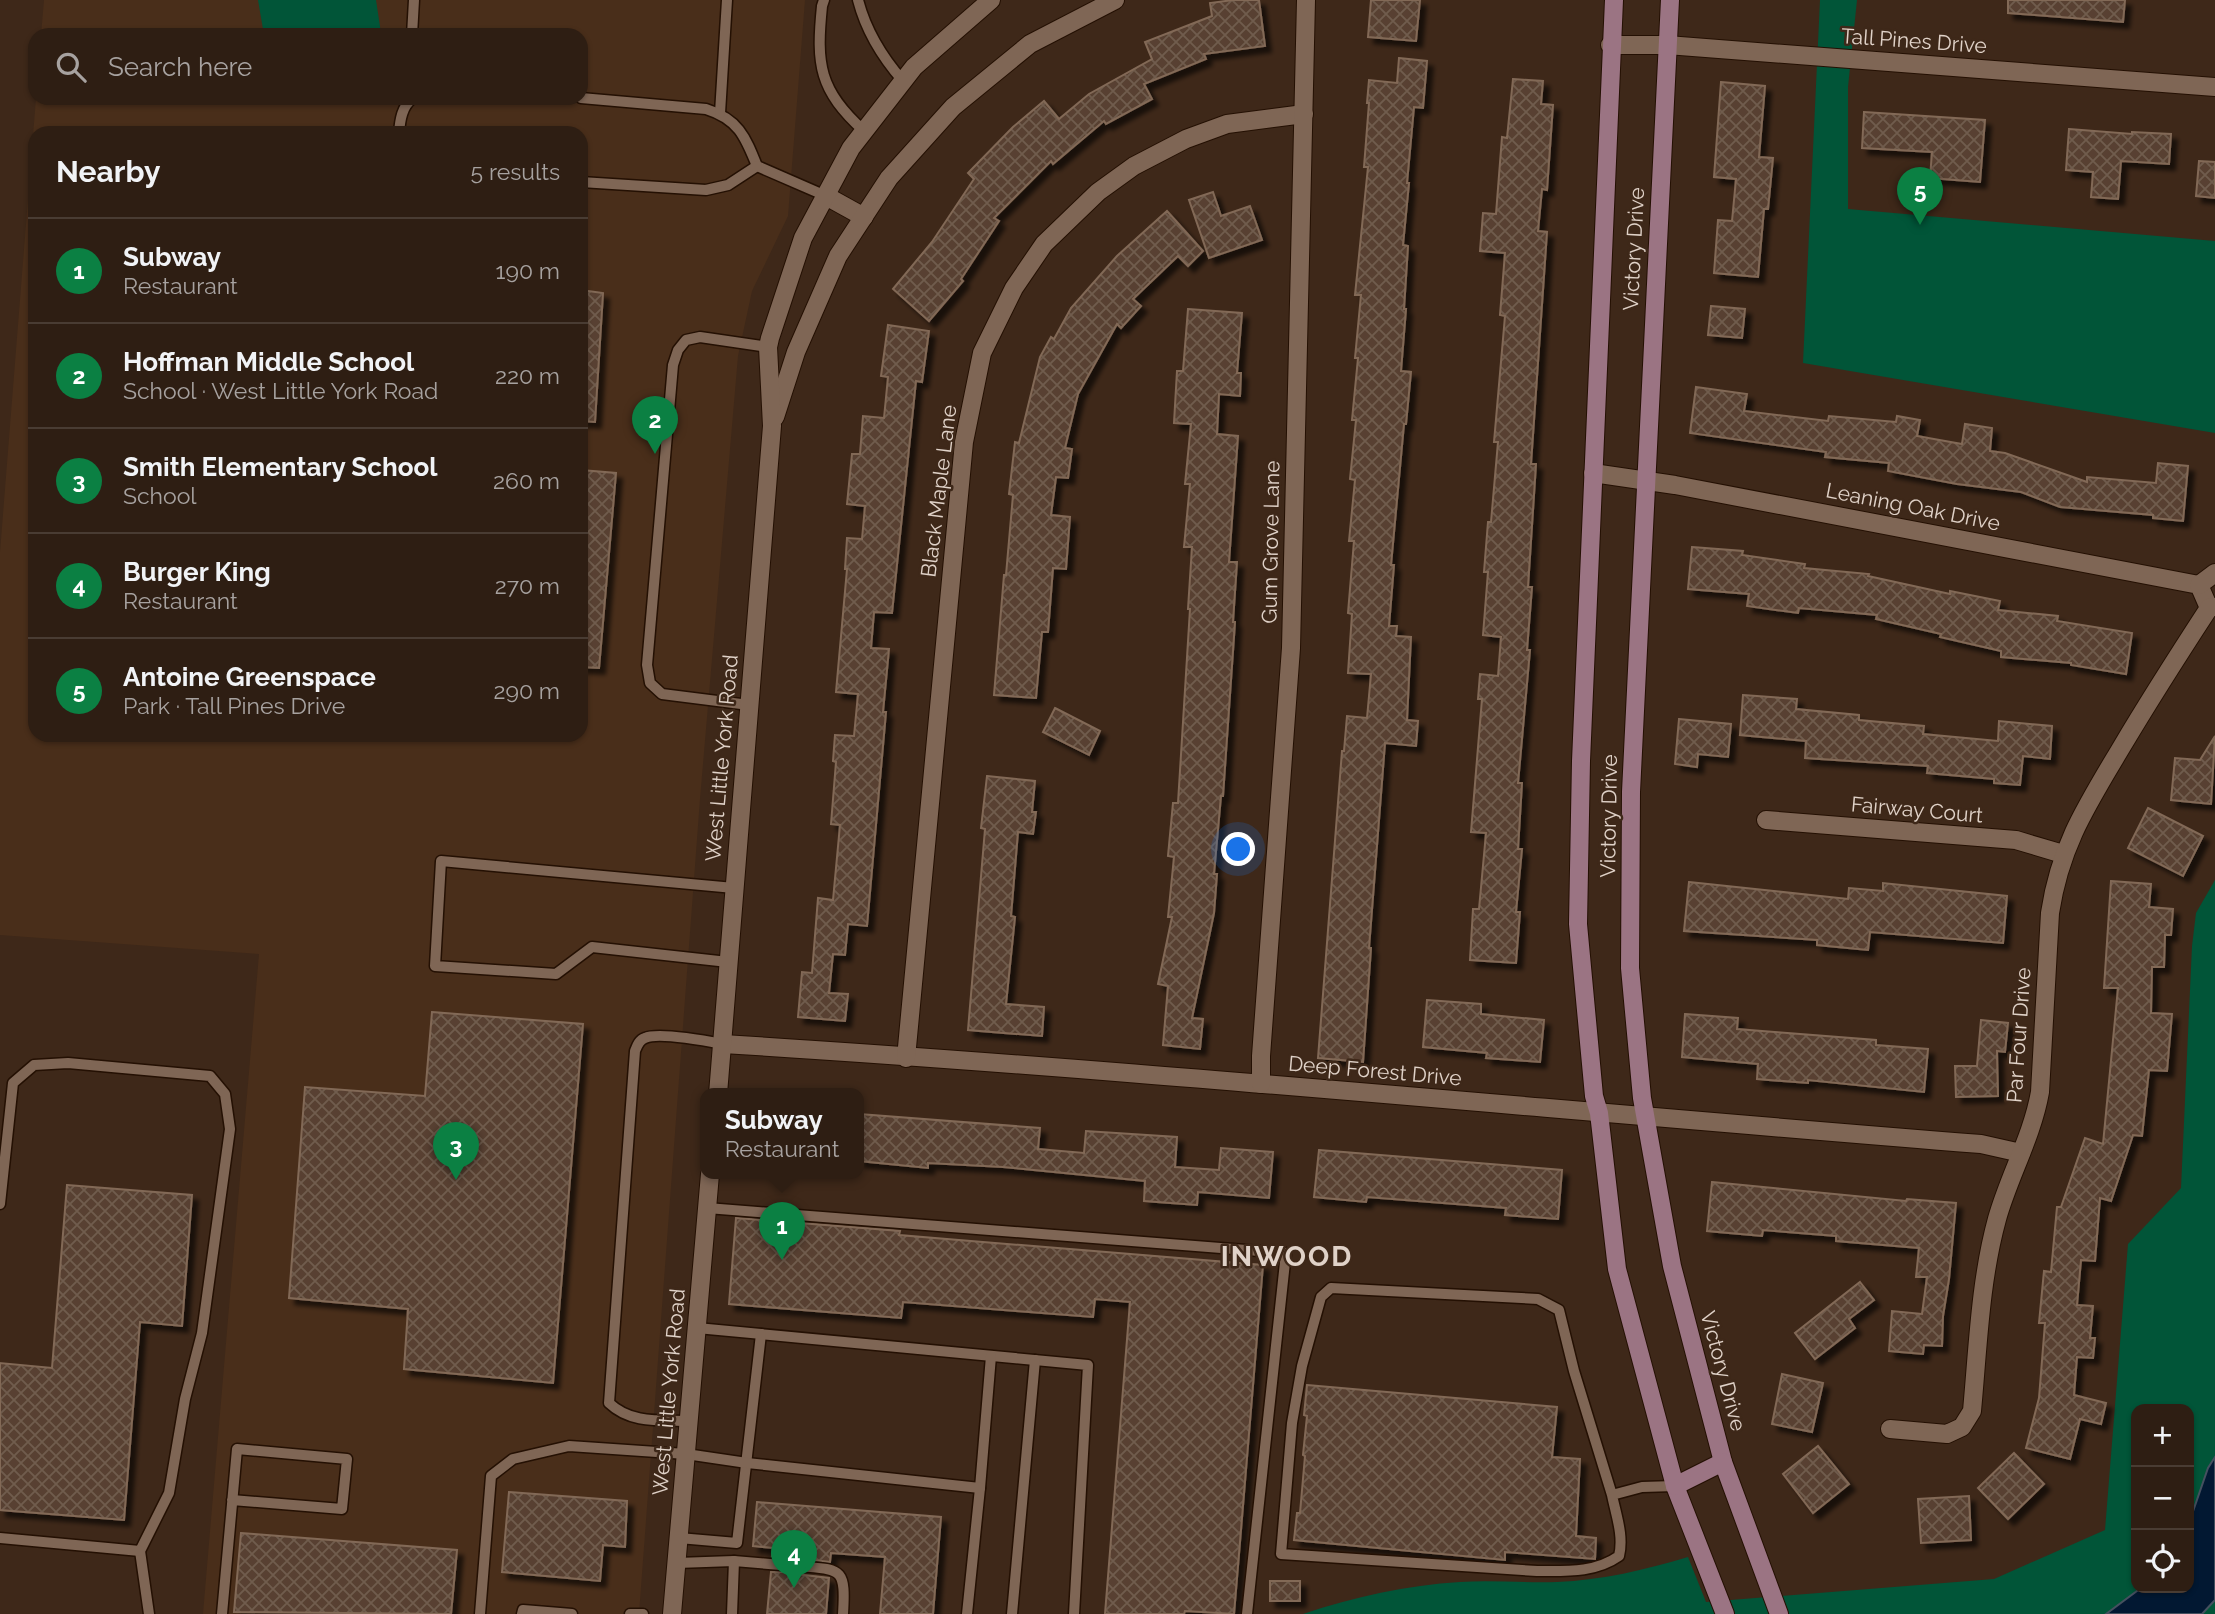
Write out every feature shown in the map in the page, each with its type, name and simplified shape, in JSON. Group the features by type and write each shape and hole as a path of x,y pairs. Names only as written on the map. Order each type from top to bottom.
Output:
{"main road":[{"name":"Victory Drive","path":"1614,0 1581,761 1578,924 1594,1096 1599,1113 1617,1269 1675,1486 1723,1609"},
{"name":"Victory Drive","path":"1670,0 1632,792 1630,968 1642,1098 1672,1266 1723,1462 1776,1608"},
{"path":"1675,1486 1723,1462"}],"street":[{"name":"West Little York Road","path":"719,1088 772,426 768,347 803,238 851,148 914,67 992,0"},
{"name":"West Little York Road","path":"772,426 796,352 838,256 889,178 953,107 1030,44 1115,0"},
{"name":"Gum Grove Lane","path":"1262,1084 1261,1056 1291,648 1306,0"},
{"name":"Tall Pines Drive","path":"1610,45 1667,45 2215,86"},
{"name":"Black Maple Lane","path":"906,1058 964,442 982,353 1014,288 1044,244 1098,192 1134,166 1197,135 1227,124 1304,114"},
{"path":"826,196 864,218"},
{"path":"768,347 796,352"},
{"name":"Leaning Oak Drive","path":"1593,472 2199,585"},
{"path":"2212,607 2199,585 2215,573"},
{"name":"Par Four Drive","path":"1890,1429 1947,1434 1962,1427 1972,1411 1986,1269 1997,1219 2034,1122 2040,1092 2050,913 2063,854 2078,821 2148,701 2212,607"},
{"name":"Fairway Court","path":"1766,820 2016,841 2063,854"},
{"name":"Deep Forest Drive","path":"723,1044 1262,1084 1981,1144 2021,1153"},
{"name":"West Little York Road","path":"672,1614 710,1179"}],"lane":[{"path":"412,28 414,0"},
{"path":"720,113 726,0"},
{"path":"824,0 818,48 825,83 844,113 864,131"},
{"path":"858,0 863,20 885,61 904,81"},
{"path":"588,99 706,109 720,113 738,126 757,166 826,196"},
{"path":"400,126 407,105"},
{"path":"588,182 706,190 728,185 757,166"},
{"path":"750,705 662,694 650,683 647,665 673,365 678,350 686,340 700,337 768,347"},
{"path":"728,962 592,947 556,974 435,966 441,861 734,888"},
{"path":"689,1421 634,1419 619,1412 609,1403 635,1051 639,1042 646,1037 694,1039 723,1044"},
{"path":"0,1204 13,1083 34,1065 68,1063 210,1076 225,1094 230,1129 202,1332 185,1399 169,1493 140,1551 149,1614"},
{"path":"707,1208 1286,1253 1247,1614"},
{"path":"1331,1288 1524,1298 1538,1299 1559,1310 1574,1371 1612,1495 1622,1538 1621,1548 1619,1556 1600,1567 1538,1571 1282,1554 1292,1423 1302,1366 1321,1297 1331,1288"},
{"path":"697,1328 1088,1365 1074,1614"},
{"path":"679,1538 737,1543 761,1334"},
{"path":"967,1614 991,1356"},
{"path":"1012,1614 1035,1360"},
{"path":"480,1614 491,1476 513,1459 569,1446 686,1454 980,1488"},
{"path":"222,1614 232,1500 237,1449 347,1459 342,1509 232,1500"},
{"path":"1612,1495 1642,1487 1675,1486"},
{"path":"0,1538 140,1551"},
{"path":"732,1614 734,1561"},
{"path":"677,1563 734,1561 781,1565"},
{"path":"797,1566 829,1569 839,1574 845,1585 843,1614"},
{"path":"522,1614 523,1610 572,1614"},
{"path":"630,1614 643,1614"}],"shaded area":[{"path":"44,0 805,0 788,216 752,291 738,356 700,799 639,1614 203,1614 259,954 0,935 0,552 28,199 28,742 588,742 588,126 34,126 35,105 588,105 588,28 42,28"}],"green space":[{"path":"258,0 376,0 380,28 263,28"},
{"path":"1820,0 1857,0 1848,87 1848,209 2215,241 2215,433 1803,363"},
{"path":"2215,880 2215,1614 1303,1614 1361,1597 1420,1586 1472,1581 1574,1581 1623,1574 1688,1557 1706,1602 1994,1579 2105,1530 2128,1244 2181,1188 2192,946 2196,913"}],"water":[{"path":"2215,1457 2215,1600 2202,1614 2106,1614 2134,1593 2194,1593 2194,1509 2208,1468"}],"building":[{"path":"1259,0 1265,46 1204,54 1206,59 1144,84 1152,99 1106,124 1104,121 1053,164 1051,161 994,218 999,221 961,279 963,281 929,321 893,289 932,242 974,179 968,173 1013,127 1044,101 1059,119 1089,94 1152,59 1145,42 1212,16 1210,3"},
{"path":"1371,0 1420,0 1416,41 1368,37"},
{"path":"2008,0 2125,0 2123,22 2008,13"},
{"path":"1399,58 1427,61 1423,108 1414,107 1407,183 1403,245 1408,246 1406,309 1401,371 1411,372 1391,565 1394,565 1389,626 1397,626 1396,636 1411,637 1407,720 1418,721 1416,746 1385,743 1363,1062 1318,1058 1342,751 1347,716 1367,718 1371,674 1348,673 1352,614 1348,613 1354,541 1349,541 1355,480 1350,479 1356,420 1352,420 1361,295 1355,295 1368,167 1364,167 1367,103 1369,80 1397,83"},
{"path":"1513,79 1543,81 1541,104 1553,105 1547,190 1542,189 1538,231 1547,232 1531,464 1536,464 1528,587 1532,587 1527,650 1530,650 1518,783 1522,783 1518,849 1522,849 1516,912 1520,912 1516,963 1470,960 1473,909 1479,909 1486,833 1471,832 1482,699 1478,699 1480,674 1498,676 1501,637 1483,635 1488,572 1484,572 1498,442 1494,442 1505,316 1500,315 1505,253 1480,251 1483,213 1496,214 1502,137 1507,138"},
{"path":"1721,82 1765,86 1759,157 1773,158 1768,209 1764,209 1758,277 1714,273 1718,220 1732,221 1736,179 1714,177"},
{"path":"1864,112 1985,120 1980,182 1930,178 1932,152 1862,148"},
{"path":"2069,129 2171,134 2169,164 2121,161 2118,199 2091,197 2093,172 2066,170"},
{"path":"2199,161 2215,162 2215,198 2196,196"},
{"path":"1213,192 1221,216 1250,206 1262,240 1209,258 1189,200"},
{"path":"1167,211 1203,251 1188,266 1178,256 1133,299 1141,306 1121,328 1117,324 1078,394 1065,448 1072,449 1068,478 1056,477 1051,515 1070,517 1066,569 1053,568 1048,632 1042,632 1036,698 994,695 1013,495 1009,494 1015,442 1019,443 1040,357 1051,337 1054,339 1071,308 1117,256"},
{"path":"588,291 603,293 595,422 588,422"},
{"path":"1711,306 1745,309 1742,338 1708,335"},
{"path":"1188,309 1242,313 1237,373 1241,373 1240,396 1219,394 1217,434 1238,436 1229,562 1237,562 1223,796 1214,874 1217,874 1214,913 1192,1018 1203,1019 1200,1049 1163,1045 1168,986 1158,984 1172,917 1168,917 1174,857 1168,856 1173,803 1178,803 1190,609 1192,547 1184,547 1190,484 1185,484 1191,424 1174,423 1177,371 1183,371"},
{"path":"888,325 929,331 922,382 916,381 892,613 874,612 871,648 889,649 867,926 848,924 845,955 833,954 829,993 848,994 845,1021 798,1017 802,972 812,973 818,898 833,900 840,825 831,824 836,762 833,761 835,735 854,736 858,694 836,692 847,569 847,538 862,539 865,506 847,504 852,454 860,454 863,416 884,418 888,377 881,376"},
{"path":"1696,387 1747,394 1744,411 1828,421 1829,416 1896,422 1897,416 1920,420 1917,436 1962,444 1965,424 1992,428 1990,451 2005,453 2087,482 2087,477 2156,483 2158,463 2188,466 2183,521 2153,518 2153,515 2060,507 2021,492 1888,471 1889,463 1825,457 1826,452 1690,433"},
{"path":"588,471 616,473 599,668 588,667"},
{"path":"1692,547 1743,551 1742,555 1805,564 1804,568 1869,574 1868,576 1950,594 1950,591 2000,601 1998,610 2058,616 2057,621 2132,633 2126,674 2071,663 2001,657 2001,651 1876,619 1877,615 1799,608 1798,613 1747,606 1749,594 1688,589"},
{"path":"1743,695 1797,699 1796,709 1859,715 1859,720 1924,726 1923,734 1998,741 1999,721 2052,726 2050,759 2023,756 2020,785 1994,783 1994,779 1927,773 1928,766 1805,758 1806,741 1740,735"},
{"path":"1055,708 1100,731 1089,755 1043,732"},
{"path":"1679,719 1731,724 1728,757 1698,754 1697,767 1675,764"},
{"path":"2215,736 2211,804 2171,800 2175,758 2200,760"},
{"path":"987,776 1035,781 1032,812 1036,812 1033,834 1018,832 1011,916 1015,917 1006,1004 1044,1007 1042,1036 968,1030 985,829 981,828"},
{"path":"2148,808 2203,836 2183,876 2128,848"},
{"path":"2111,881 2151,884 2149,907 2173,909 2171,935 2165,935 2164,967 2152,967 2151,1013 2172,1014 2167,1071 2149,1070 2142,1136 2133,1135 2111,1201 2100,1198 2095,1261 2081,1260 2077,1305 2093,1306 2090,1338 2095,1338 2093,1358 2077,1357 2074,1395 2106,1403 2101,1424 2080,1419 2070,1459 2026,1448 2039,1398 2045,1323 2039,1323 2044,1271 2051,1272 2057,1207 2061,1207 2085,1138 2103,1144 2118,988 2104,988"},
{"path":"1689,882 1848,899 1849,888 1883,891 1883,883 2007,896 2003,943 1870,932 1868,950 1817,945 1817,940 1684,931"},
{"path":"1427,1000 1481,1004 1481,1014 1544,1020 1540,1062 1486,1058 1487,1053 1423,1047"},
{"path":"432,1012 583,1024 553,1383 404,1369 408,1309 289,1298 305,1087 425,1096"},
{"path":"1685,1014 1738,1018 1737,1029 1876,1040 1876,1045 1928,1049 1924,1092 1808,1080 1808,1083 1757,1079 1758,1064 1682,1057"},
{"path":"1981,1020 2008,1023 2005,1052 1997,1051 1998,1096 1956,1097 1955,1066 1977,1066"},
{"path":"864,1114 1040,1128 1038,1149 1084,1153 1086,1131 1177,1137 1175,1167 1219,1170 1221,1148 1273,1152 1269,1198 1198,1192 1197,1205 1144,1201 1145,1181 1003,1167 928,1163 928,1168 864,1162"},
{"path":"1319,1150 1562,1170 1558,1219 1505,1215 1506,1208 1367,1197 1366,1202 1314,1197"},
{"path":"1712,1182 1906,1201 1956,1203 1942,1346 1924,1345 1923,1354 1889,1351 1892,1311 1922,1314 1927,1277 1916,1277 1919,1248 1836,1241 1836,1236 1763,1230 1762,1236 1707,1231"},
{"path":"67,1185 192,1195 182,1326 140,1322 124,1520 0,1510 0,1363 52,1368"},
{"path":"736,1218 900,1231 899,1235 1263,1265 1234,1614 1185,1611 1184,1614 1105,1614 1130,1302 1095,1299 1093,1317 903,1302 901,1318 729,1304"},
{"path":"1860,1282 1874,1300 1849,1319 1855,1328 1815,1359 1795,1333"},
{"path":"1782,1374 1823,1383 1812,1432 1772,1424"},
{"path":"1307,1385 1557,1407 1552,1457 1580,1459 1576,1536 1596,1538 1595,1559 1505,1552 1505,1560 1294,1540 1297,1513 1300,1513 1305,1456 1307,1416 1304,1415"},
{"path":"1818,1446 1849,1484 1813,1513 1783,1474"},
{"path":"2014,1453 2044,1484 2008,1519 1978,1488"},
{"path":"509,1492 627,1501 625,1547 603,1545 600,1581 502,1572"},
{"path":"1969,1496 1971,1540 1921,1543 1918,1499"},
{"path":"757,1502 941,1517 933,1614 880,1614 885,1557 831,1553 830,1562 797,1558 791,1561 789,1566 796,1574 829,1578 826,1614 767,1614 771,1572 784,1572 789,1565 785,1558 772,1556 773,1548 753,1546"},
{"path":"241,1533 457,1550 451,1614 234,1612"},
{"path":"1270,1581 1300,1581 1300,1601 1270,1601"}],"place":[{"name":"Antoine Greenspace","path":"1920,225"},
{"name":"Hoffman Middle School","path":"655,454"},
{"name":"Smith Elementary School","path":"456,1180"},
{"name":"Subway","path":"782,1260"},
{"name":"Burger King","path":"794,1588"}],"district":[{"name":"INWOOD","path":"1287,1256"}]}
